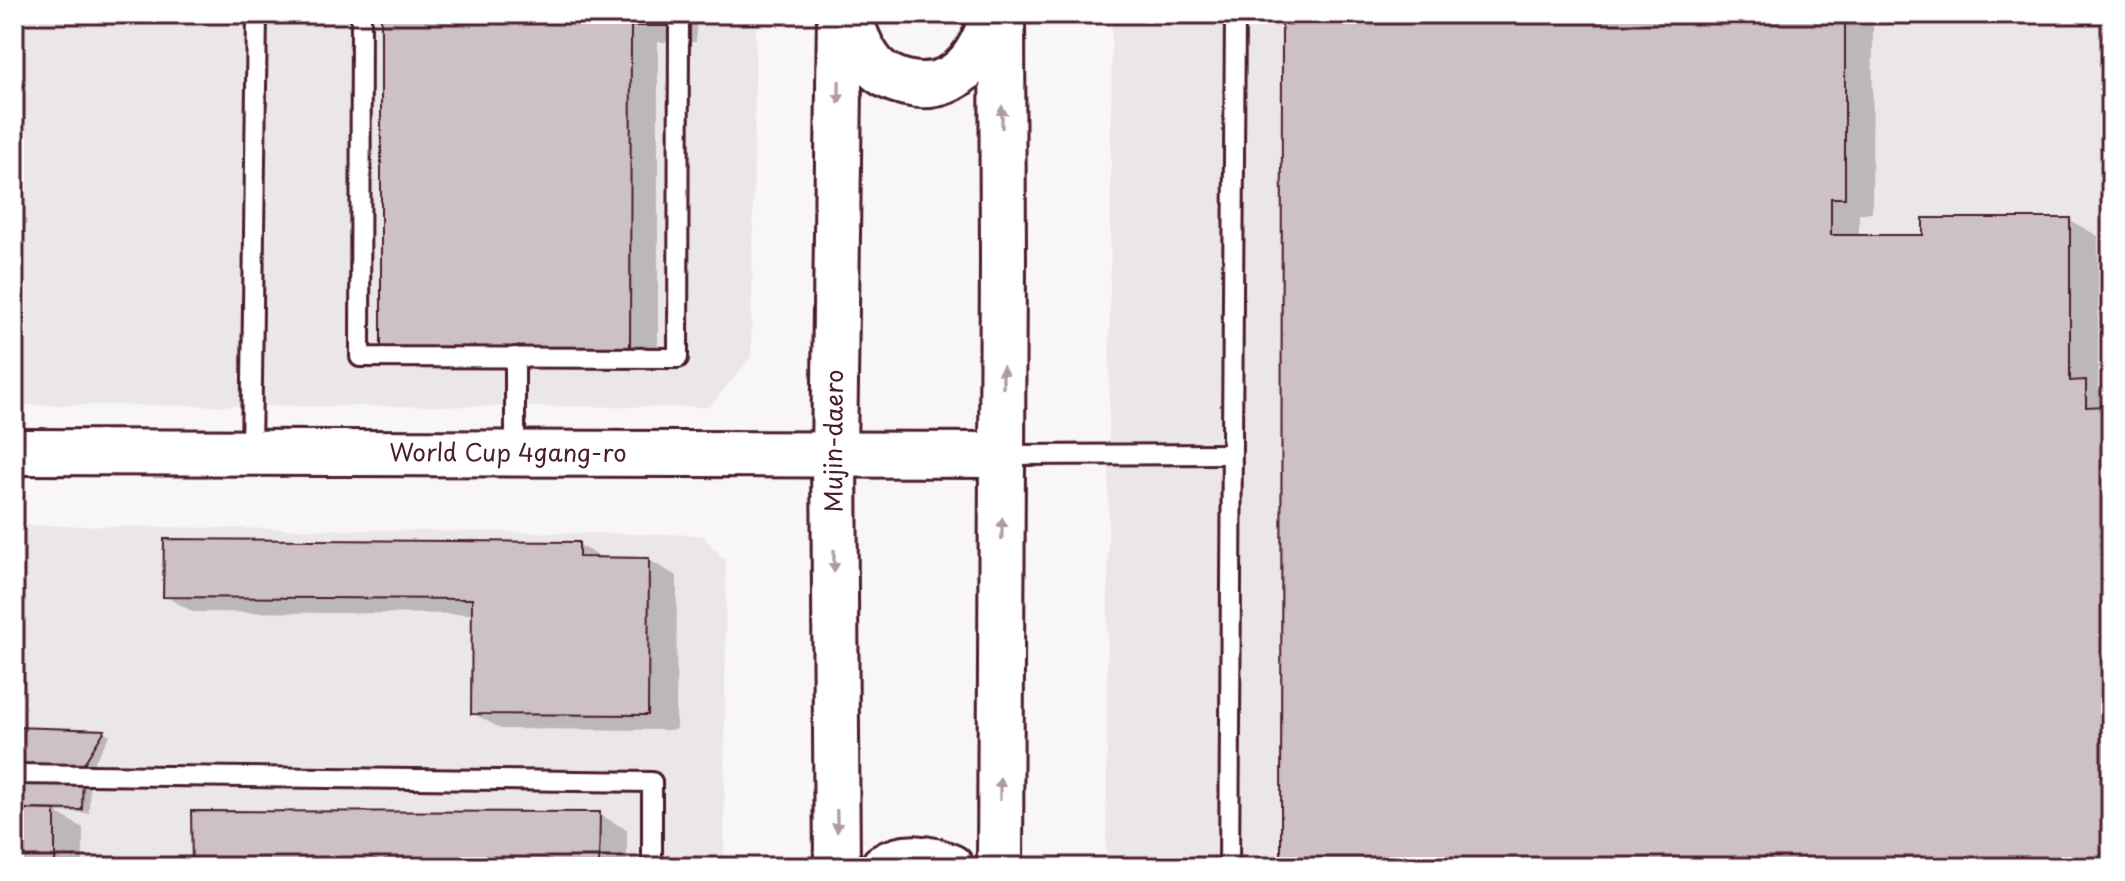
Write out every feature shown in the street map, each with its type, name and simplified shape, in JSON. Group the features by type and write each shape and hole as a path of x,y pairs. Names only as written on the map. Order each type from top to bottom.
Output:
{"main road":[{"name":"Mujin-daero","path":"837,867 834,455 840,14"},
{"path":"848,14 860,45 874,66 893,80 921,87 945,84 965,68 980,48 993,14"},
{"path":"1000,867 1002,14"},
{"name":"World Cup 4gang-ro","path":"14,452 1003,455"},
{"path":"883,867 912,858 936,859 951,867"}],"lane":[{"path":"251,453 257,14"},
{"path":"361,14 360,357 678,358 679,14"},
{"path":"1229,867 1235,14"},
{"path":"515,357 515,454"},
{"path":"1003,455 1230,454"},
{"path":"14,774 652,782 652,867"}],"shaded area":[{"path":"14,14 756,14 751,357 709,407 14,405"},
{"path":"1112,14 2111,14 2111,867 1106,867"},
{"path":"14,525 702,535 726,561 724,867 14,867"}],"building":[{"path":"381,14 668,14 668,26 631,26 630,349 381,349"},
{"path":"1282,14 1845,14 1845,198 1831,198 1831,235 1923,235 1923,218 2070,218 2070,381 2086,380 2086,407 2105,406 2106,864 1281,867"},
{"path":"164,539 579,542 579,557 649,558 648,715 471,714 472,599 163,597"},
{"path":"14,727 105,730 83,765 82,810 14,809"},
{"path":"14,809 55,810 55,867 14,867"},
{"path":"191,811 600,812 599,867 192,867"}]}
